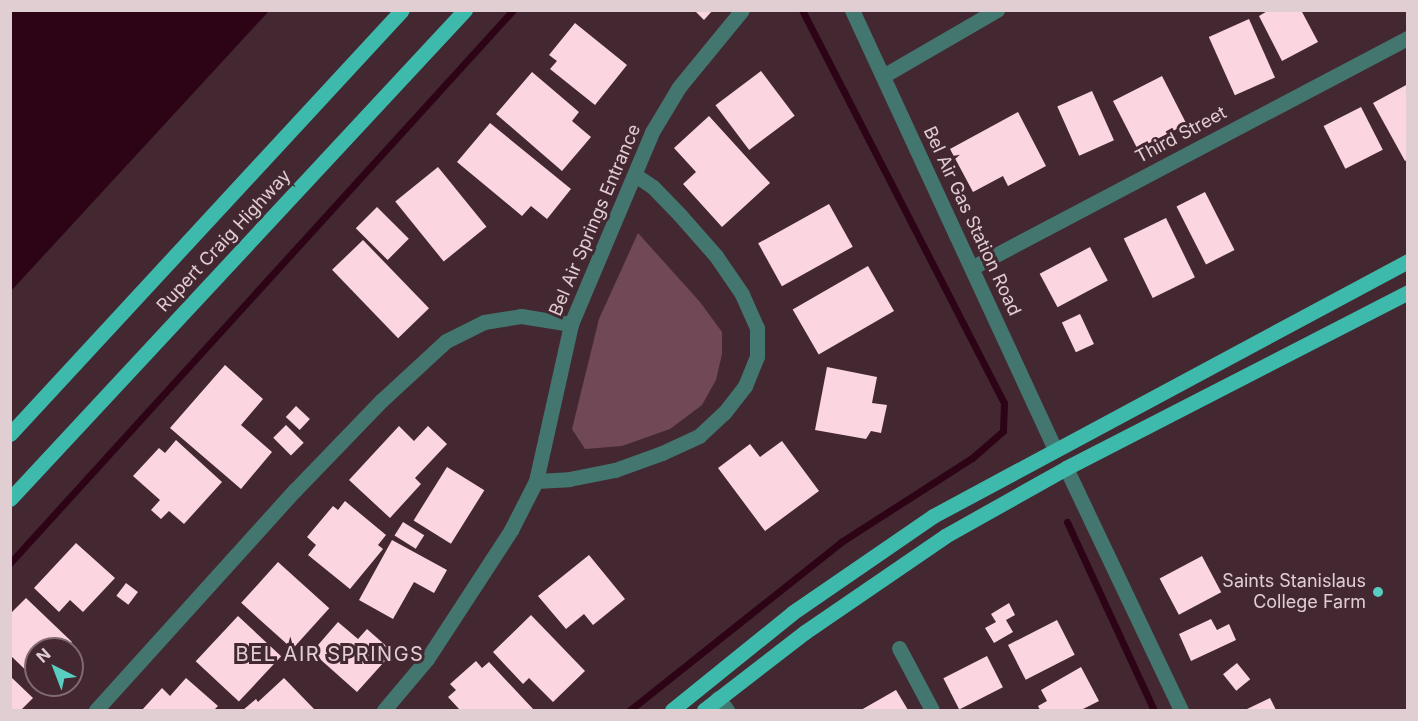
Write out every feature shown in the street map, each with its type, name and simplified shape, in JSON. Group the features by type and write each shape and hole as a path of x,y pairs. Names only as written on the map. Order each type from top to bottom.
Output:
{"main road":[{"name":"Rupert Craig Highway","path":"10,434 402,10"},
{"name":"Rupert Craig Highway","path":"10,499 465,10"},
{"path":"672,711 792,612 933,516 1055,448 1407,261"},
{"path":"704,711 722,704 805,632 945,536 1066,468 1407,292"}],"street":[{"name":"Bel Air Springs Entrance","path":"384,711 427,659 511,530 536,481 571,324 652,132 679,87 742,10"},
{"name":"Bel Air Gas Station Road","path":"852,10 1055,448"},
{"path":"883,76 997,10"},
{"name":"Third Street","path":"973,267 1407,38"},
{"path":"536,481 615,470 662,453 699,436 724,413 745,386 757,357 757,328 742,294 709,248 653,187 635,175"},
{"path":"96,711 295,490 382,400 446,341 484,322 521,316 571,324"},
{"path":"1066,468 1181,711"},
{"path":"899,648 932,711"}],"shaded area":[{"path":"10,11 269,11 11,291"},
{"path":"638,233 700,302 722,332 722,354 716,380 702,405 670,429 622,446 585,449 572,429 599,319"}],"building":[{"path":"694,10 713,10 704,20"},
{"path":"1269,10 1301,10 1318,42 1282,61 1259,16"},
{"path":"1249,19 1275,77 1235,95 1209,37"},
{"path":"575,23 627,65 595,105 550,69 557,61 549,55"},
{"path":"761,71 795,116 749,150 715,105"},
{"path":"532,72 579,112 572,121 591,137 562,171 496,114"},
{"path":"1162,76 1187,124 1138,149 1113,101"},
{"path":"1408,84 1408,159 1405,161 1373,103"},
{"path":"1092,91 1114,140 1079,156 1057,106"},
{"path":"1361,107 1383,150 1345,169 1324,126"},
{"path":"1018,112 1046,166 1008,186 1003,176 973,192 950,149"},
{"path":"709,116 770,183 722,227 683,184 696,172 674,148"},
{"path":"490,123 571,189 547,219 531,206 522,216 457,162"},
{"path":"438,167 486,227 444,261 395,202"},
{"path":"1205,192 1235,250 1206,264 1176,207"},
{"path":"829,204 853,247 782,286 758,243"},
{"path":"377,207 409,239 388,260 356,228"},
{"path":"1166,218 1195,277 1153,298 1124,239"},
{"path":"363,240 429,308 398,338 332,270"},
{"path":"1090,247 1108,281 1058,307 1040,274"},
{"path":"868,266 894,311 819,355 793,310"},
{"path":"1080,314 1094,344 1076,352 1062,322"},
{"path":"225,365 263,399 241,425 272,452 241,489 170,428"},
{"path":"827,367 877,377 872,403 887,405 881,433 871,431 866,439 815,430"},
{"path":"296,406 310,419 300,430 286,417"},
{"path":"286,425 304,443 291,455 273,438"},
{"path":"399,426 414,441 428,426 447,444 415,478 421,484 390,518 349,480"},
{"path":"176,440 222,482 184,524 169,511 161,519 151,510 160,500 133,476 159,448 165,453"},
{"path":"782,441 819,491 765,531 718,468 750,444 760,457"},
{"path":"447,467 484,490 451,544 414,520"},
{"path":"345,501 386,535 378,545 383,549 350,589 308,555 316,545 307,537 333,506 338,510"},
{"path":"403,522 424,535 416,549 395,536"},
{"path":"392,540 447,570 434,593 414,582 393,619 359,600"},
{"path":"76,543 115,578 83,612 70,600 59,612 34,588"},
{"path":"589,555 625,599 593,625 584,614 566,629 538,596"},
{"path":"1202,556 1221,592 1179,615 1160,579"},
{"path":"278,562 329,608 292,649 241,603"},
{"path":"126,583 138,592 128,605 116,596"},
{"path":"26,598 67,637 24,637 24,668 10,655 10,614"},
{"path":"1009,603 1015,615 1006,620 1013,632 994,643 985,628 996,622 991,614"},
{"path":"531,615 585,671 553,702 529,678 523,684 493,652"},
{"path":"238,616 281,656 239,702 196,661"},
{"path":"1211,619 1217,630 1229,624 1236,640 1191,661 1179,634"},
{"path":"1057,620 1075,655 1026,680 1008,645"},
{"path":"338,622 358,639 367,629 393,652 357,692 312,652"},
{"path":"987,656 1003,687 959,709 943,678"},
{"path":"476,661 482,668 489,662 534,710 460,710 448,697 456,690 450,684"},
{"path":"1237,663 1250,679 1236,691 1223,674"},
{"path":"1081,667 1099,701 1081,710 1040,710 1038,706 1047,701 1041,690"},
{"path":"10,676 24,689 24,697 33,698 21,710 10,710"},
{"path":"186,678 218,706 214,710 142,710 162,688 170,696"},
{"path":"284,678 315,710 243,710 256,699 258,702"},
{"path":"896,690 908,710 861,710"},
{"path":"1270,698 1276,710 1245,710"}],"waterway":[{"path":"10,563 513,10"},
{"path":"630,710 841,542 972,458 1003,431 1004,403 802,10"},
{"path":"1067,522 1154,710"}],"place":[{"name":"Saints Stanislaus College Farm","path":"1378,592"}],"district":[{"name":"BEL AIR SPRINGS","path":"330,654"}]}
